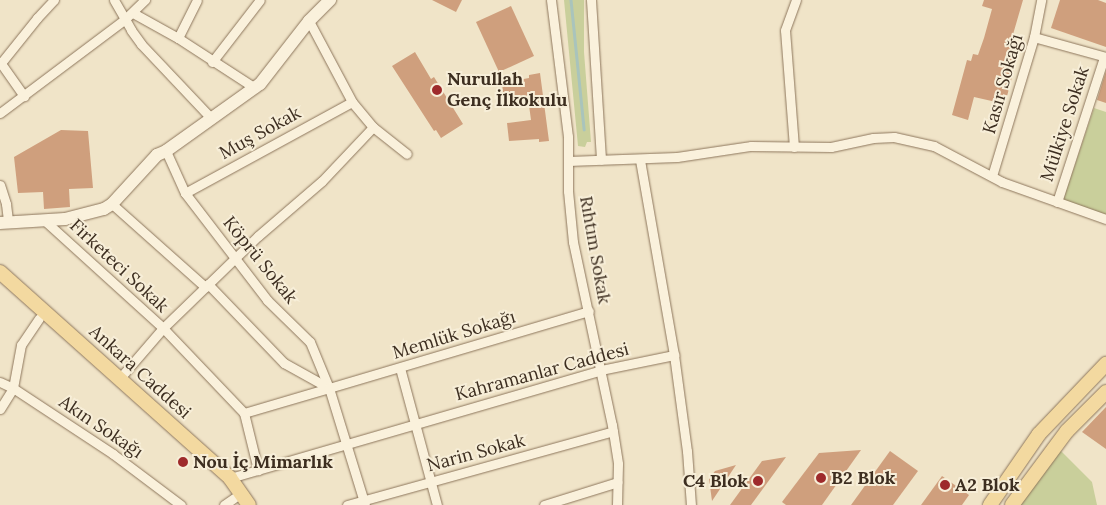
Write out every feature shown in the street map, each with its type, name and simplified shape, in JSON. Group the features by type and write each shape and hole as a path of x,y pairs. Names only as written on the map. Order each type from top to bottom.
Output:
{"main road":[{"name":"Ankara Caddesi","path":"0,272 120,378 226,480 249,505"},
{"name":"Ankara Caddesi","path":"0,284 226,480 232,503"},
{"path":"990,505 1040,434 1106,364"},
{"path":"1012,505 1067,431 1106,392"}],"street":[{"path":"24,96 0,63 54,0"},
{"path":"114,0 129,16 141,44 211,118"},
{"path":"0,113 129,16 145,0"},
{"path":"178,38 197,0"},
{"path":"212,62 260,0"},
{"path":"0,185 6,204 4,222 65,219 104,209 112,204 144,166 157,155 166,151 255,88 266,78 308,21 330,0"},
{"name":"Rıhtım Sokak","path":"551,0 568,137 568,191 573,242 613,432 618,464 617,505"},
{"path":"591,0 601,160"},
{"path":"794,147 785,30 796,0"},
{"name":"Kasır Sokağı","path":"992,176 1034,37 1041,0"},
{"path":"129,16 178,38 212,62 255,88"},
{"path":"308,21 352,102 373,126 407,154"},
{"path":"1034,37 1105,57"},
{"name":"Mülkiye Sokak","path":"1057,202 1105,57"},
{"name":"Muş Sokak","path":"185,193 352,102"},
{"name":"Firketeci Sokak","path":"44,220 163,328 258,236 322,181 373,126"},
{"path":"568,161 678,158 751,146 831,147 873,138 894,137 915,140 934,146 992,176 1057,202 1106,218"},
{"name":"Köprü Sokak","path":"166,151 185,193 267,300 310,342 329,388 364,502"},
{"path":"640,160 674,355 687,451 690,505"},
{"path":"112,204 206,286 284,362 329,388"},
{"name":"Memlük Sokağı","path":"244,413 589,312"},
{"path":"0,409 13,388 21,345 39,318"},
{"path":"120,378 163,328 244,413 258,470"},
{"name":"Kahramanlar Caddesi","path":"226,480 601,370 674,355"},
{"path":"400,368 437,505"},
{"name":"Akın Sokağı","path":"0,382 13,388 113,454 181,505"},
{"name":"Narin Sokak","path":"347,505 364,502 613,432"},
{"path":"544,505 618,482"}],"green space":[{"path":"564,0 584,0 584,52 591,142 587,142 585,147 578,146"},
{"path":"1094,108 1106,112 1106,218 1062,203"},
{"path":"1058,448 1092,482 1097,505 1018,505"}],"building":[{"path":"432,0 462,0 456,12"},
{"path":"984,0 1023,0 1009,48 1019,50 1005,104 974,97 968,120 952,115 967,60 971,61 973,54 978,55 984,38 992,9 982,6"},
{"path":"1060,0 1098,0 1106,3 1106,47 1051,28"},
{"path":"511,6 534,56 499,72 476,22"},
{"path":"415,52 431,79 434,77 463,124 441,138 436,130 434,131 392,66"},
{"path":"1106,71 1106,103 1097,100"},
{"path":"540,73 549,141 539,142 539,139 509,141 507,123 531,120 528,98 504,101 502,83 529,78 529,75"},
{"path":"61,130 88,131 93,188 69,189 70,207 44,209 43,192 18,193 14,157"},
{"path":"1106,407 1106,449 1082,432"},
{"name":"B2 Blok","path":"861,450 822,505 786,505 782,502 819,453"},
{"path":"890,451 918,471 893,505 851,505"},
{"name":"C4 Blok","path":"786,457 751,505 730,505 762,461"},
{"path":"736,465 712,501 709,479 715,471"},
{"name":"A2 Blok","path":"942,476 969,495 962,505 921,505"}],"waterway":[{"path":"571,0 584,129"}],"place":[{"name":"Nurullah Genç İlkokulu","path":"437,90"},
{"name":"Nou İç Mimarlık","path":"183,462"},
{"name":"B2 Blok","path":"821,478"},
{"name":"C4 Blok","path":"758,481"},
{"name":"A2 Blok","path":"945,485"}]}
